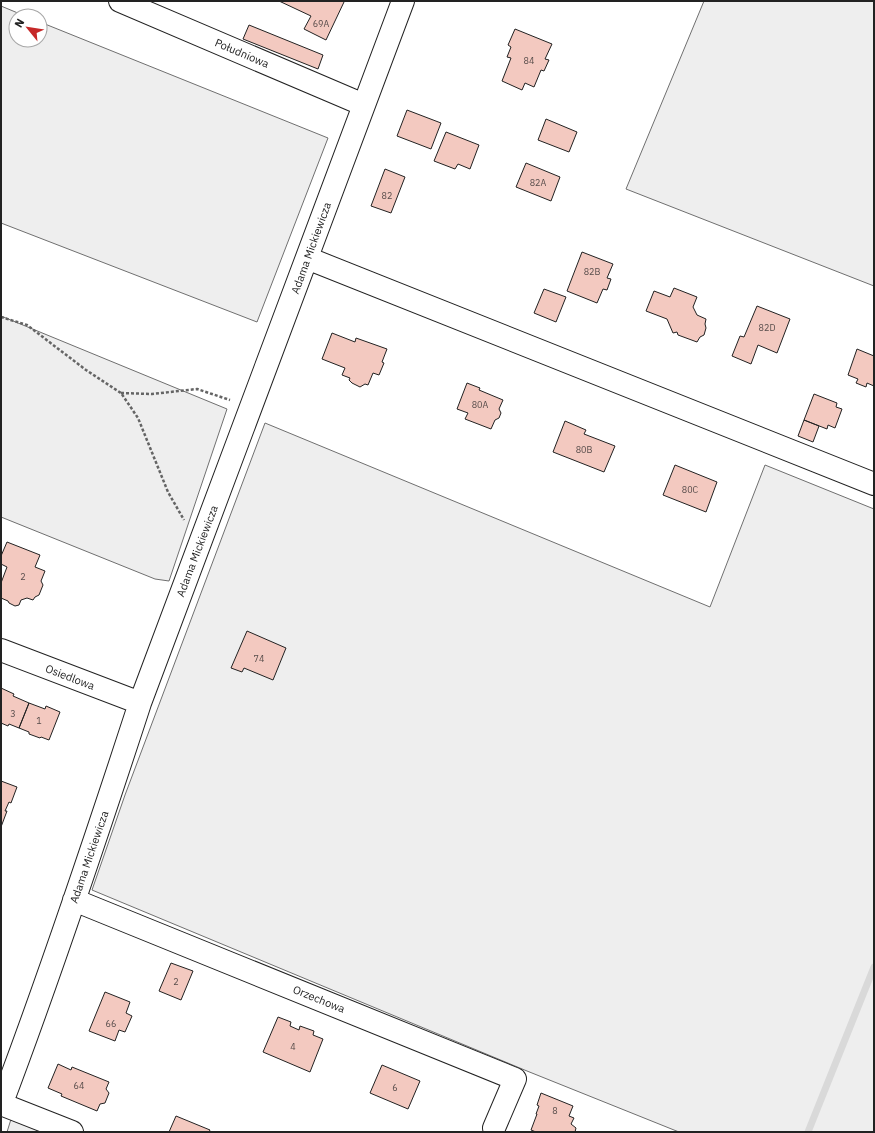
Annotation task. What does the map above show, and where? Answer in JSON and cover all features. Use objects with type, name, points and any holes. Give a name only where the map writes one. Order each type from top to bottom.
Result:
[{"type":"street","name":"Południowa","points":[[120,1],[364,104]]},
{"type":"street","name":"Adama Mickiewicza","points":[[2,1100],[103,818],[140,703],[403,1]]},
{"type":"street","points":[[307,258],[874,484]]},
{"type":"street","name":"Osiedlowa","points":[[1,650],[140,703]]},
{"type":"street","name":"Orzechowa","points":[[74,900],[515,1079],[494,1128]]},
{"type":"street","points":[[2,1100],[72,1132]]},
{"type":"path","points":[[1,318],[27,325],[86,370],[120,393],[138,418],[168,492],[199,545]]},
{"type":"path","points":[[120,393],[152,394],[197,389],[252,406]]},
{"type":"shaded area","points":[[704,1],[874,1],[874,286],[626,189]]},
{"type":"shaded area","points":[[1,6],[8,9],[8,48],[48,48],[48,25],[328,138],[257,322],[1,223]]},
{"type":"shaded area","points":[[1,316],[227,409],[169,581],[155,579],[1,517]]},
{"type":"shaded area","points":[[265,423],[710,607],[765,465],[874,509],[874,1132],[679,1132],[527,1071],[92,890],[125,795]]},
{"type":"shaded area","points":[[12,1116],[53,1132],[7,1132]]},
{"type":"building","points":[[279,1],[344,2],[326,40],[304,29],[311,16]]},
{"type":"building","points":[[249,25],[323,55],[318,69],[243,39]]},
{"type":"building","points":[[515,29],[552,44],[545,59],[549,60],[544,71],[541,70],[534,87],[525,83],[522,90],[502,81],[511,58],[507,57],[511,47],[508,45]]},
{"type":"building","points":[[407,110],[441,123],[431,149],[397,136]]},
{"type":"building","points":[[546,119],[577,132],[569,152],[538,140]]},
{"type":"building","points":[[446,132],[479,145],[470,169],[458,164],[455,169],[434,161]]},
{"type":"building","points":[[526,163],[560,177],[551,201],[516,187]]},
{"type":"building","points":[[385,169],[405,177],[391,213],[371,206]]},
{"type":"building","points":[[582,252],[613,264],[607,278],[611,279],[607,290],[603,289],[597,303],[567,291]]},
{"type":"building","points":[[674,288],[697,297],[693,307],[697,315],[706,319],[706,328],[704,335],[700,337],[697,342],[678,335],[677,332],[673,333],[667,319],[646,311],[654,291],[670,297]]},
{"type":"building","points":[[544,289],[566,297],[556,322],[534,313]]},
{"type":"building","points":[[757,306],[790,319],[777,353],[758,345],[751,364],[732,356],[740,336],[744,337]]},
{"type":"building","points":[[332,333],[355,342],[356,338],[387,349],[382,362],[384,363],[379,375],[373,373],[368,385],[365,384],[360,387],[352,383],[349,380],[350,378],[342,375],[345,368],[322,359]]},
{"type":"building","points":[[857,349],[874,356],[874,386],[867,383],[866,387],[856,383],[858,379],[848,375]]},
{"type":"building","points":[[467,383],[480,388],[479,390],[503,400],[499,409],[501,413],[499,418],[495,420],[491,429],[465,419],[468,413],[457,409]]},
{"type":"building","points":[[814,394],[837,403],[836,407],[842,409],[835,428],[828,425],[827,429],[804,420]]},
{"type":"building","points":[[804,420],[819,426],[813,442],[798,436]]},
{"type":"building","points":[[565,421],[586,430],[584,434],[615,446],[604,472],[553,452]]},
{"type":"building","points":[[675,465],[717,482],[706,512],[663,495]]},
{"type":"building","points":[[7,542],[40,555],[35,567],[45,571],[41,581],[43,585],[39,595],[33,600],[27,598],[21,600],[19,605],[15,606],[1,598],[1,583],[7,567],[1,564],[1,556]]},
{"type":"building","points":[[247,631],[286,648],[273,680],[244,668],[242,672],[231,668]]},
{"type":"building","points":[[1,688],[14,694],[13,696],[29,703],[19,728],[1,723]]},
{"type":"building","points":[[29,703],[45,709],[46,706],[60,712],[49,740],[29,734],[29,732],[19,728]]},
{"type":"building","points":[[1,781],[17,787],[11,803],[9,802],[5,811],[7,811],[1,827]]},
{"type":"building","points":[[171,963],[193,971],[181,1000],[159,991]]},
{"type":"building","points":[[105,992],[130,1002],[126,1013],[132,1016],[125,1032],[119,1030],[115,1041],[89,1031]]},
{"type":"building","points":[[278,1017],[291,1022],[290,1026],[299,1030],[300,1026],[314,1031],[313,1035],[323,1039],[310,1072],[263,1052]]},
{"type":"building","points":[[58,1064],[71,1070],[72,1067],[109,1082],[106,1089],[109,1093],[105,1103],[100,1104],[97,1111],[61,1096],[62,1094],[48,1088]]},
{"type":"building","points":[[382,1065],[420,1081],[408,1109],[370,1093]]},
{"type":"building","points":[[541,1093],[573,1106],[569,1116],[574,1118],[571,1124],[576,1128],[575,1132],[536,1132],[531,1130],[537,1114],[539,1106],[537,1105]]},
{"type":"building","points":[[176,1116],[210,1130],[209,1132],[169,1132]]},
{"type":"waterway","points":[[808,1132],[874,967]]}]
